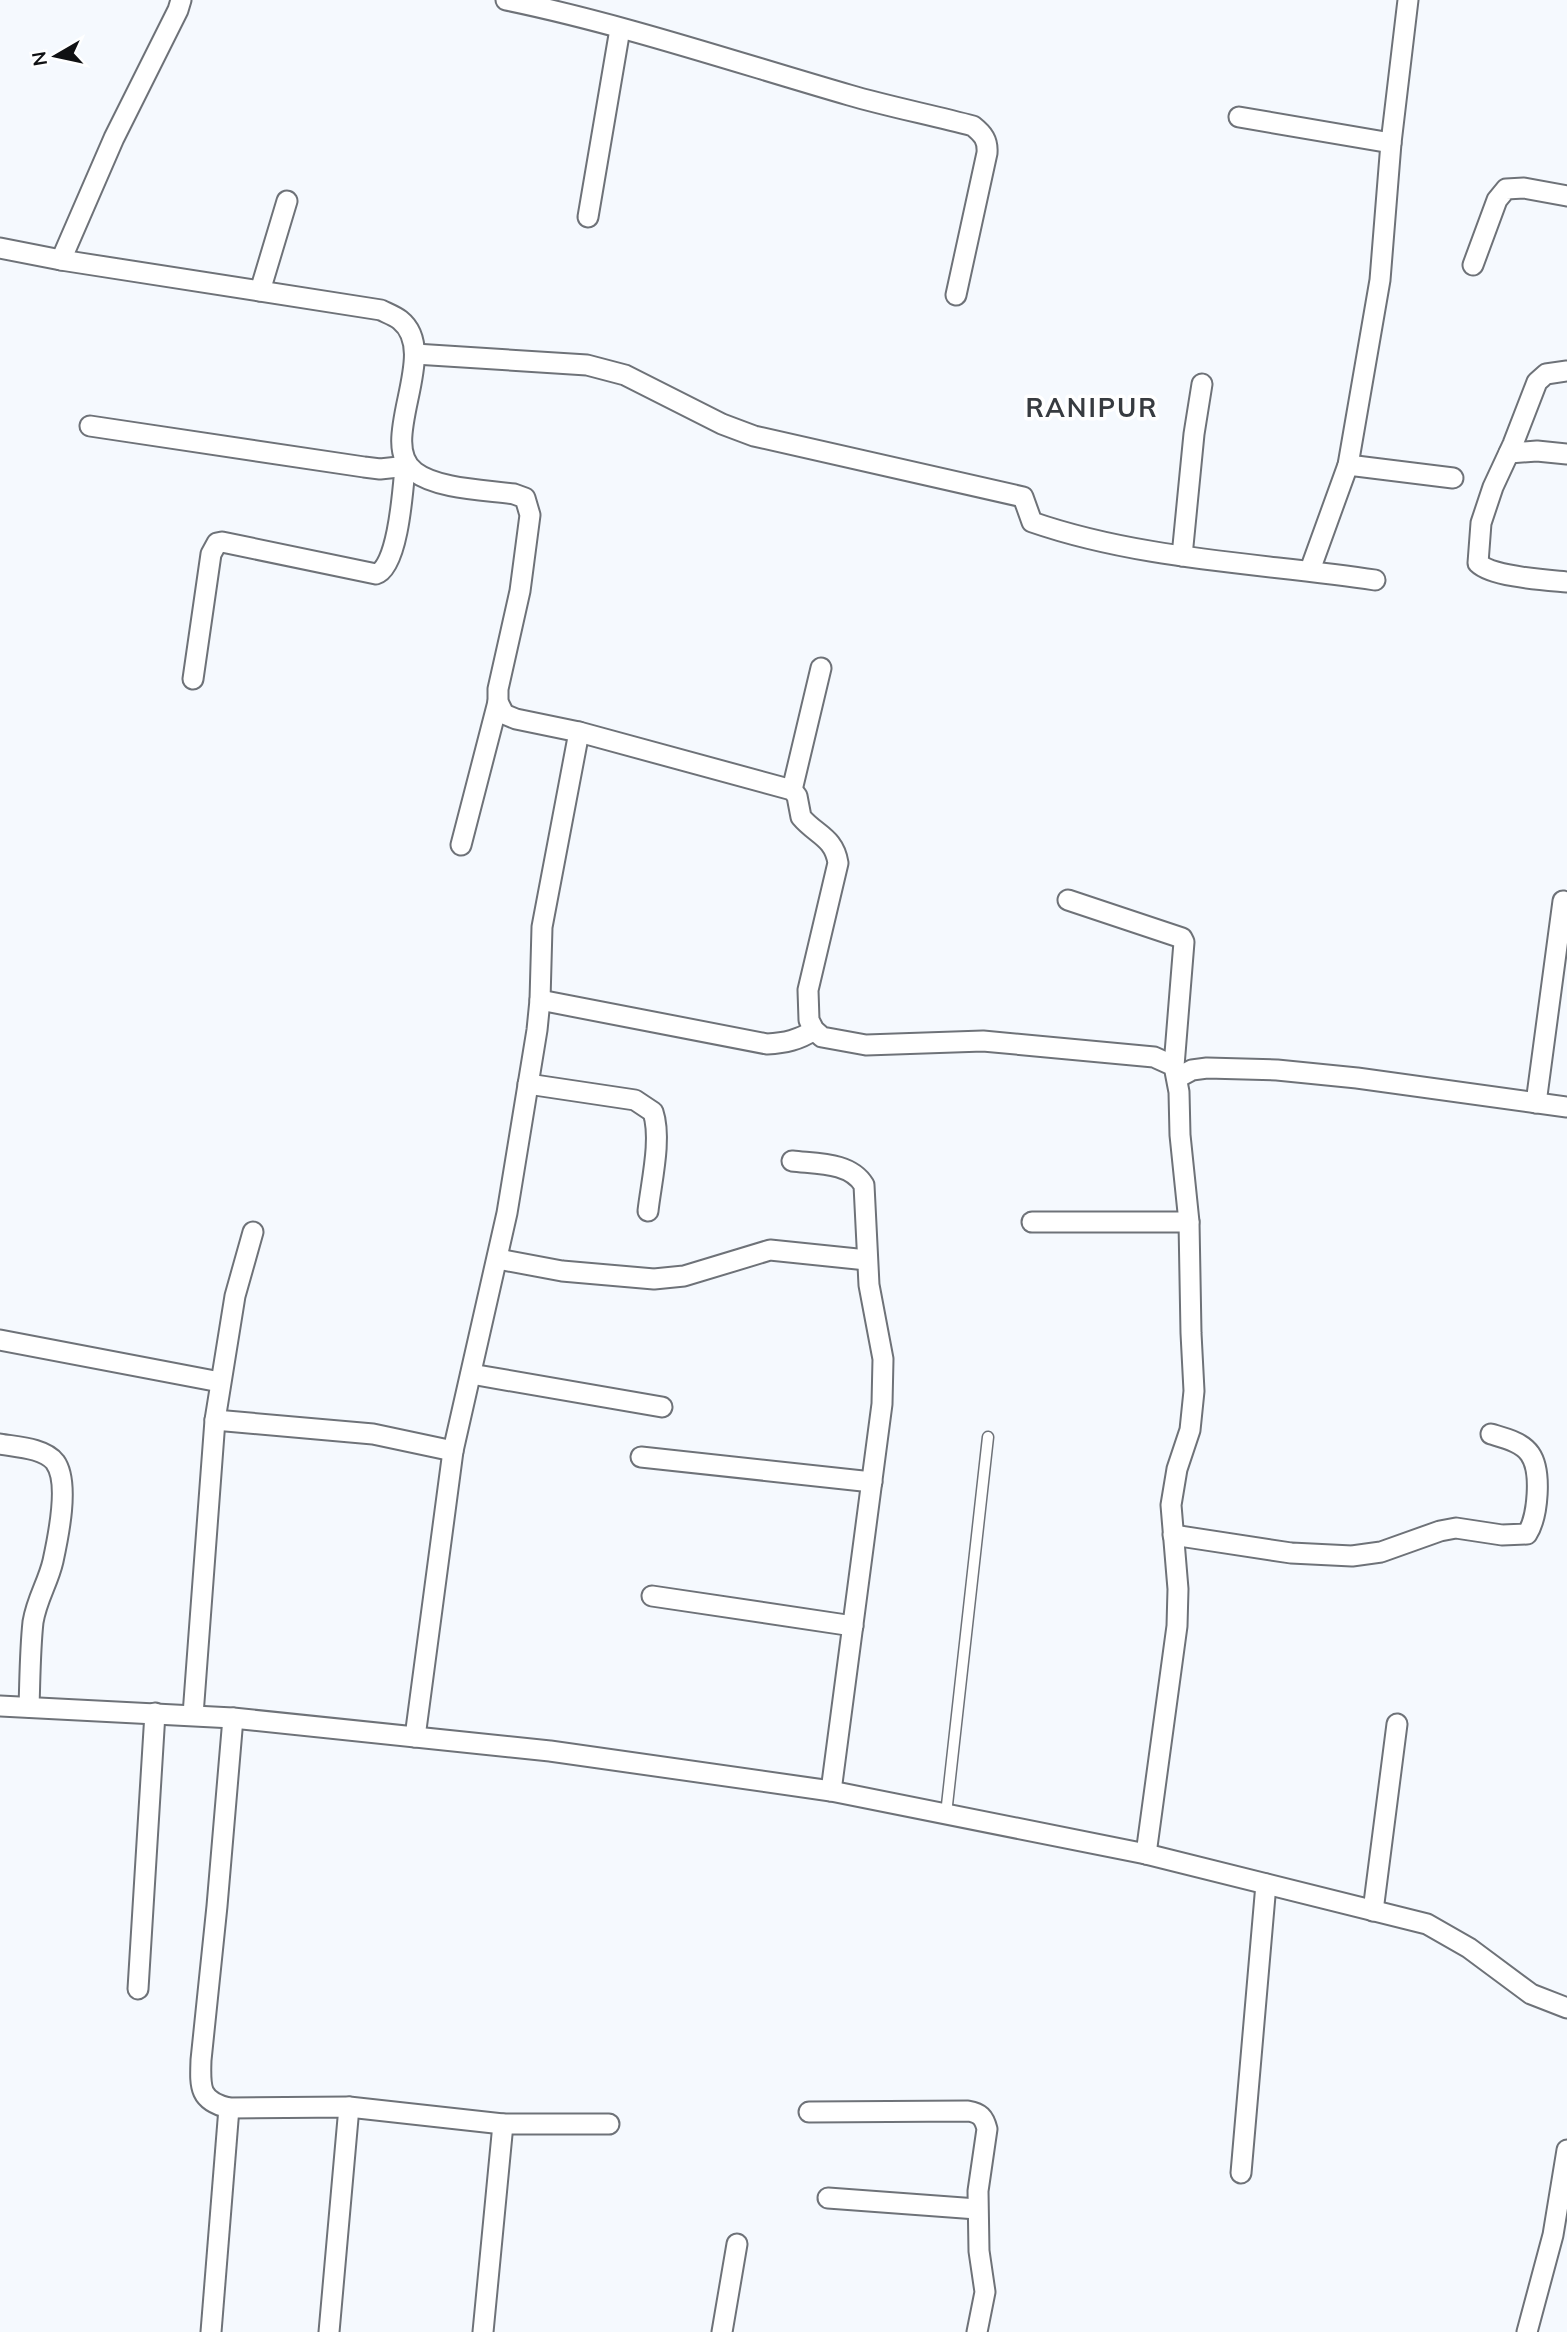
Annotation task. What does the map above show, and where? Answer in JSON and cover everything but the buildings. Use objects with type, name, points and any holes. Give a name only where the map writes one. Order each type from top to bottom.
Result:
[{"type":"street","points":[[61,260],[114,138],[181,0]]},
{"type":"street","points":[[506,0],[547,8],[851,96],[973,126],[988,143],[988,153],[956,295]]},
{"type":"street","points":[[1310,570],[1348,465],[1380,280],[1391,142],[1408,0]]},
{"type":"street","points":[[588,217],[620,29]]},
{"type":"street","points":[[1239,117],[1391,142]]},
{"type":"street","points":[[1473,265],[1497,200],[1506,189],[1524,188],[1567,196]]},
{"type":"street","points":[[260,291],[286,201]]},
{"type":"street","points":[[0,248],[381,310],[401,320],[411,334],[415,354],[401,447],[406,467],[402,507],[387,566],[376,575],[217,543],[211,554],[193,679]]},
{"type":"street","points":[[415,354],[587,365],[625,374],[722,424],[754,436],[1023,497],[1032,522],[1081,539],[1182,556],[1375,580]]},
{"type":"street","points":[[1567,371],[1546,374],[1536,382],[1481,523],[1478,563],[1486,569],[1522,578],[1567,582]]},
{"type":"street","points":[[1182,556],[1194,434],[1202,384]]},
{"type":"street","points":[[90,426],[364,467],[406,467],[435,482],[525,498],[530,515],[520,591],[498,689],[498,702],[461,845]]},
{"type":"street","points":[[1508,453],[1537,451],[1567,454]]},
{"type":"street","points":[[1348,465],[1453,478]]},
{"type":"street","points":[[792,790],[821,668]]},
{"type":"street","points":[[498,702],[504,714],[516,719],[579,732],[792,790],[797,796],[801,817],[830,842],[836,850],[838,863],[808,990],[809,1020],[814,1030],[822,1037],[866,1045],[983,1041],[1154,1057],[1175,1072],[1207,1068],[1277,1070],[1357,1078],[1567,1107]]},
{"type":"street","points":[[415,1737],[453,1451],[498,1259],[540,1000],[542,927],[579,732]]},
{"type":"street","points":[[1068,900],[1182,938],[1184,942],[1175,1072],[1189,1222],[1194,1415],[1177,1469],[1171,1505],[1178,1589],[1177,1626],[1146,1854]]},
{"type":"street","points":[[1536,1103],[1563,901]]},
{"type":"street","points":[[540,1000],[767,1044],[801,1038],[814,1030]]},
{"type":"street","points":[[528,1084],[635,1100],[653,1112],[656,1136],[648,1212]]},
{"type":"street","points":[[792,1161],[838,1167],[859,1176],[864,1185],[869,1285],[883,1359],[884,1381],[872,1482],[831,1791]]},
{"type":"street","points":[[1032,1222],[1189,1222]]},
{"type":"street","points":[[193,1715],[215,1420],[235,1296],[253,1232]]},
{"type":"street","points":[[498,1259],[562,1271],[654,1279],[684,1276],[771,1250],[867,1260]]},
{"type":"street","points":[[0,1340],[220,1382]]},
{"type":"street","points":[[471,1374],[662,1407]]},
{"type":"street","points":[[215,1420],[373,1434],[453,1451]]},
{"type":"street","points":[[1173,1535],[1292,1553],[1352,1556],[1381,1552],[1456,1528],[1502,1535],[1527,1534],[1534,1516],[1537,1493],[1534,1464],[1530,1453],[1522,1446],[1491,1434]]},
{"type":"street","points":[[0,1444],[38,1452],[52,1459],[59,1469],[62,1484],[53,1561],[41,1588],[33,1625],[29,1707]]},
{"type":"street","points":[[641,1457],[872,1482]]},
{"type":"street","points":[[652,1596],[853,1626]]},
{"type":"street","points":[[0,1706],[233,1717],[550,1751],[831,1791],[1146,1854],[1427,1924],[1469,1948],[1531,1994],[1567,2008]]},
{"type":"street","points":[[138,1989],[155,1713]]},
{"type":"street","points":[[233,1717],[201,2060],[200,2082],[207,2099],[216,2105],[229,2108],[349,2106],[503,2124],[608,2124]]},
{"type":"street","points":[[1373,1911],[1397,1724]]},
{"type":"street","points":[[1241,2173],[1266,1884]]},
{"type":"street","points":[[329,2332],[349,2106]]},
{"type":"street","points":[[211,2332],[229,2108]]},
{"type":"street","points":[[809,2112],[978,2113],[984,2119],[987,2129],[977,2209],[985,2292],[977,2332]]},
{"type":"street","points":[[483,2332],[503,2124]]},
{"type":"street","points":[[1527,2332],[1553,2235],[1567,2150]]},
{"type":"street","points":[[828,2198],[977,2209]]},
{"type":"street","points":[[722,2332],[737,2244]]},
{"type":"lane","points":[[946,1814],[988,1437]]},
{"type":"district","name":"RANIPUR","points":[[1092,407]]}]
